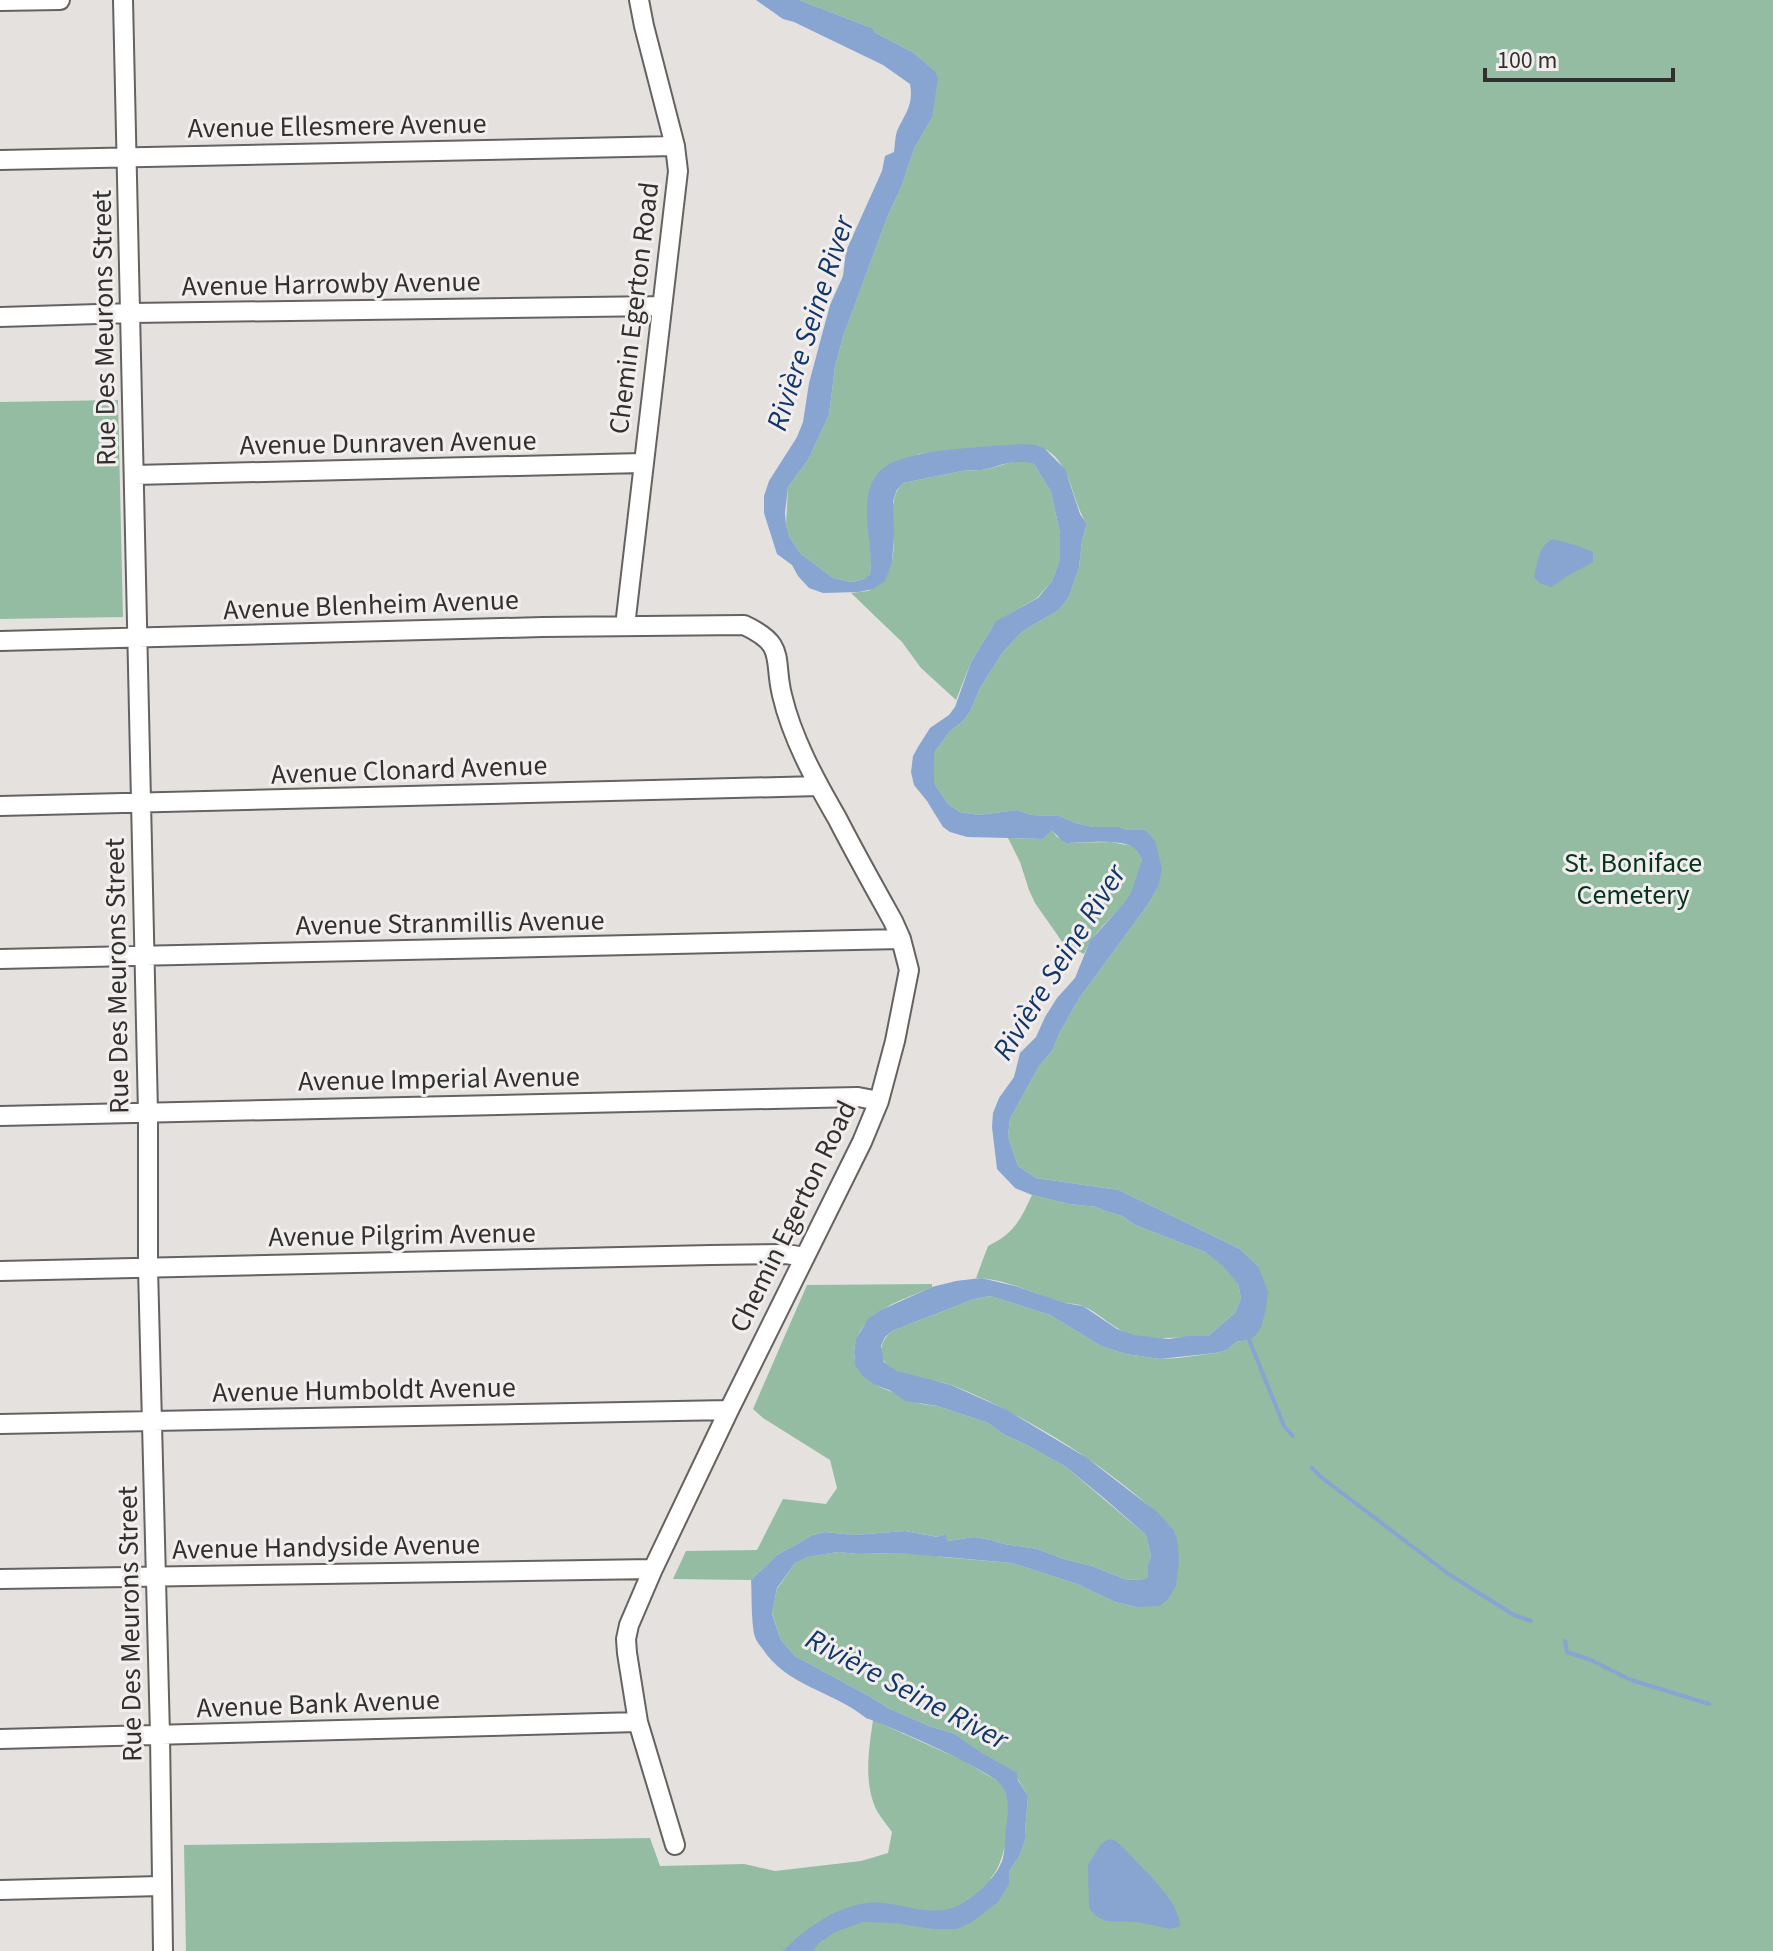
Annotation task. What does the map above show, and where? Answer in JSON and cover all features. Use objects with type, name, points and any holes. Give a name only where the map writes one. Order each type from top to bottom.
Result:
[{"type":"street","points":[[0,1],[60,0]]},
{"type":"street","name":"Rue Des Meurons Street","points":[[123,0],[163,1951]]},
{"type":"street","name":"Chemin Egerton Road","points":[[625,626],[678,171],[675,146],[639,0]]},
{"type":"street","name":"Avenue Ellesmere Avenue","points":[[0,160],[675,146]]},
{"type":"street","name":"Avenue Harrowby Avenue","points":[[0,317],[662,306]]},
{"type":"street","name":"Avenue Dunraven Avenue","points":[[134,475],[642,463]]},
{"type":"street","name":"Chemin Egerton Road","points":[[675,1845],[638,1722],[626,1639],[629,1625],[729,1410],[862,1142],[879,1101],[909,970],[893,921],[819,786],[794,732],[781,693],[778,659],[773,646],[762,633],[744,625]]},
{"type":"street","name":"Avenue Blenheim Avenue","points":[[0,641],[744,625]]},
{"type":"street","name":"Avenue Clonard Avenue","points":[[0,806],[819,786]]},
{"type":"street","name":"Avenue Stranmillis Avenue","points":[[0,959],[901,939]]},
{"type":"street","name":"Avenue Imperial Avenue","points":[[0,1116],[831,1097],[879,1101]]},
{"type":"street","name":"Avenue Pilgrim Avenue","points":[[0,1271],[722,1255],[786,1254],[805,1257]]},
{"type":"street","name":"Avenue Humboldt Avenue","points":[[0,1424],[729,1410]]},
{"type":"street","name":"Avenue Handyside Avenue","points":[[0,1579],[653,1569]]},
{"type":"street","name":"Avenue Bank Avenue","points":[[0,1739],[638,1722]]},
{"type":"street","points":[[0,1890],[161,1886]]},
{"type":"green space","name":"St. Boniface Cemetery","points":[[799,0],[1773,0],[1773,1951],[186,1951],[184,1845],[650,1838],[660,1866],[744,1864],[775,1871],[861,1861],[888,1853],[892,1832],[877,1811],[870,1789],[869,1754],[873,1720],[966,1762],[1002,1784],[1009,1807],[1008,1827],[999,1865],[990,1879],[1009,1872],[1020,1855],[1026,1837],[1028,1796],[1018,1779],[955,1734],[888,1708],[795,1656],[781,1640],[772,1613],[777,1589],[795,1563],[806,1557],[838,1552],[928,1554],[1012,1563],[1077,1584],[1115,1602],[1137,1607],[1173,1529],[1126,1486],[1041,1429],[954,1386],[907,1375],[890,1367],[881,1354],[884,1341],[892,1331],[974,1299],[990,1296],[1050,1315],[1101,1346],[1125,1354],[1178,1358],[1227,1350],[1236,1342],[1249,1340],[1258,1266],[1240,1249],[1119,1190],[1036,1178],[1018,1166],[1008,1136],[1010,1119],[1039,1066],[1052,1051],[1080,997],[1158,887],[1145,830],[1093,827],[1059,816],[1031,815],[1017,810],[979,815],[960,812],[948,804],[934,783],[934,753],[950,731],[970,712],[980,688],[1003,652],[1023,631],[1059,610],[1069,597],[1079,568],[1087,524],[1064,469],[1049,451],[1037,445],[918,454],[867,506],[871,560],[870,576],[864,579],[852,582],[833,578],[801,554],[790,538],[786,525],[788,487],[808,460],[829,415],[835,367],[843,337],[914,149],[932,118],[934,70],[914,53],[872,28]]},
{"type":"green space","points":[[118,400],[123,617],[0,619],[0,402]]},
{"type":"green space","points":[[1020,461],[1034,464],[1051,492],[1060,533],[1060,559],[1052,581],[1037,598],[993,626],[971,662],[956,700],[921,668],[902,642],[851,593],[868,591],[885,580],[894,546],[894,499],[903,483]]},
{"type":"green space","points":[[1052,829],[1066,843],[1111,842],[1132,846],[1142,860],[1128,899],[1097,933],[1084,954],[1063,943],[1035,903],[1008,838],[1043,839]]},
{"type":"green space","points":[[1032,1195],[1097,1207],[1205,1252],[1224,1266],[1238,1284],[1241,1298],[1235,1313],[1208,1336],[1142,1337],[1120,1330],[1082,1306],[1009,1284],[976,1278],[988,1246],[1015,1225]]},
{"type":"green space","points":[[932,1284],[932,1287],[892,1304],[869,1320],[856,1342],[854,1358],[875,1385],[921,1404],[937,1406],[988,1423],[1066,1467],[1146,1535],[1151,1556],[1148,1576],[1127,1580],[1038,1549],[974,1537],[948,1541],[944,1534],[939,1537],[905,1531],[854,1535],[825,1532],[813,1535],[777,1555],[751,1580],[673,1579],[686,1551],[757,1550],[783,1499],[826,1504],[837,1488],[830,1460],[753,1409],[807,1285]]},
{"type":"water","points":[[756,0],[799,0],[872,28],[914,53],[934,70],[938,78],[932,118],[914,149],[843,337],[835,367],[829,415],[808,460],[788,487],[785,513],[790,538],[801,554],[833,578],[852,582],[864,579],[870,575],[871,565],[868,496],[873,481],[882,469],[894,462],[928,453],[1020,444],[1044,448],[1065,469],[1080,514],[1087,524],[1079,568],[1069,597],[1059,610],[1023,631],[1003,652],[980,688],[970,712],[950,731],[934,753],[934,783],[948,804],[960,812],[979,815],[1017,810],[1031,815],[1059,816],[1093,827],[1145,830],[1155,841],[1162,869],[1158,887],[1147,906],[1080,997],[1052,1051],[1039,1066],[1010,1119],[1008,1136],[1018,1166],[1036,1178],[1119,1190],[1240,1249],[1258,1266],[1268,1292],[1261,1328],[1256,1335],[1215,1353],[1160,1359],[1125,1354],[1101,1346],[1050,1315],[990,1296],[974,1299],[892,1331],[885,1337],[881,1346],[884,1362],[897,1371],[951,1385],[1007,1410],[1087,1458],[1157,1512],[1173,1529],[1177,1539],[1179,1559],[1176,1586],[1160,1606],[1137,1607],[1115,1602],[1077,1584],[1012,1563],[899,1553],[838,1552],[807,1557],[795,1563],[777,1588],[772,1614],[781,1640],[795,1656],[888,1708],[955,1734],[1017,1773],[1028,1796],[1026,1837],[1020,1855],[1009,1872],[1009,1884],[998,1902],[972,1922],[957,1929],[933,1929],[863,1922],[835,1932],[813,1951],[783,1951],[804,1932],[843,1909],[885,1903],[944,1910],[975,1895],[990,1881],[1003,1858],[1007,1801],[1002,1786],[980,1770],[866,1718],[797,1680],[772,1661],[755,1637],[751,1580],[777,1555],[813,1535],[825,1532],[854,1535],[905,1531],[938,1537],[945,1534],[948,1541],[974,1537],[1038,1549],[1127,1580],[1148,1576],[1151,1556],[1146,1535],[1066,1467],[988,1423],[937,1406],[906,1401],[862,1375],[855,1365],[854,1352],[856,1339],[868,1319],[932,1287],[981,1278],[1083,1306],[1117,1329],[1134,1335],[1169,1339],[1208,1336],[1235,1313],[1241,1298],[1238,1284],[1223,1266],[1205,1252],[1097,1207],[1032,1195],[1015,1188],[997,1169],[993,1113],[1014,1077],[1020,1053],[1036,1037],[1057,998],[1075,978],[1090,941],[1131,893],[1142,860],[1128,845],[1111,842],[1066,843],[1052,830],[1043,839],[967,837],[950,832],[943,827],[914,785],[911,772],[913,756],[930,728],[955,707],[971,662],[996,621],[1038,598],[1052,581],[1060,559],[1060,533],[1051,492],[1034,464],[1006,463],[984,470],[967,470],[903,483],[893,501],[892,563],[885,581],[873,589],[823,593],[809,588],[792,565],[777,554],[764,513],[764,496],[769,481],[803,422],[809,383],[830,305],[843,276],[846,251],[882,171],[885,156],[894,152],[896,133],[908,109],[911,91],[910,84],[883,65],[783,19]]},
{"type":"water","points":[[1553,539],[1593,552],[1593,562],[1552,587],[1539,583],[1534,577],[1541,550]]},
{"type":"water","points":[[1109,1839],[1123,1847],[1158,1884],[1173,1905],[1180,1926],[1170,1929],[1137,1922],[1106,1921],[1089,1908],[1088,1865],[1101,1844]]},
{"type":"waterway","points":[[1248,1337],[1284,1426],[1293,1436]]},
{"type":"waterway","points":[[1312,1468],[1450,1575],[1514,1615],[1531,1621]]},
{"type":"waterway","points":[[1565,1641],[1567,1652],[1631,1680],[1709,1704]]},
{"type":"water label","name":"Rivière Seine River","points":[[810,323]]},
{"type":"water label","name":"Rivière Seine River","points":[[1059,962]]},
{"type":"water label","name":"Rivière Seine River","points":[[907,1689]]}]
